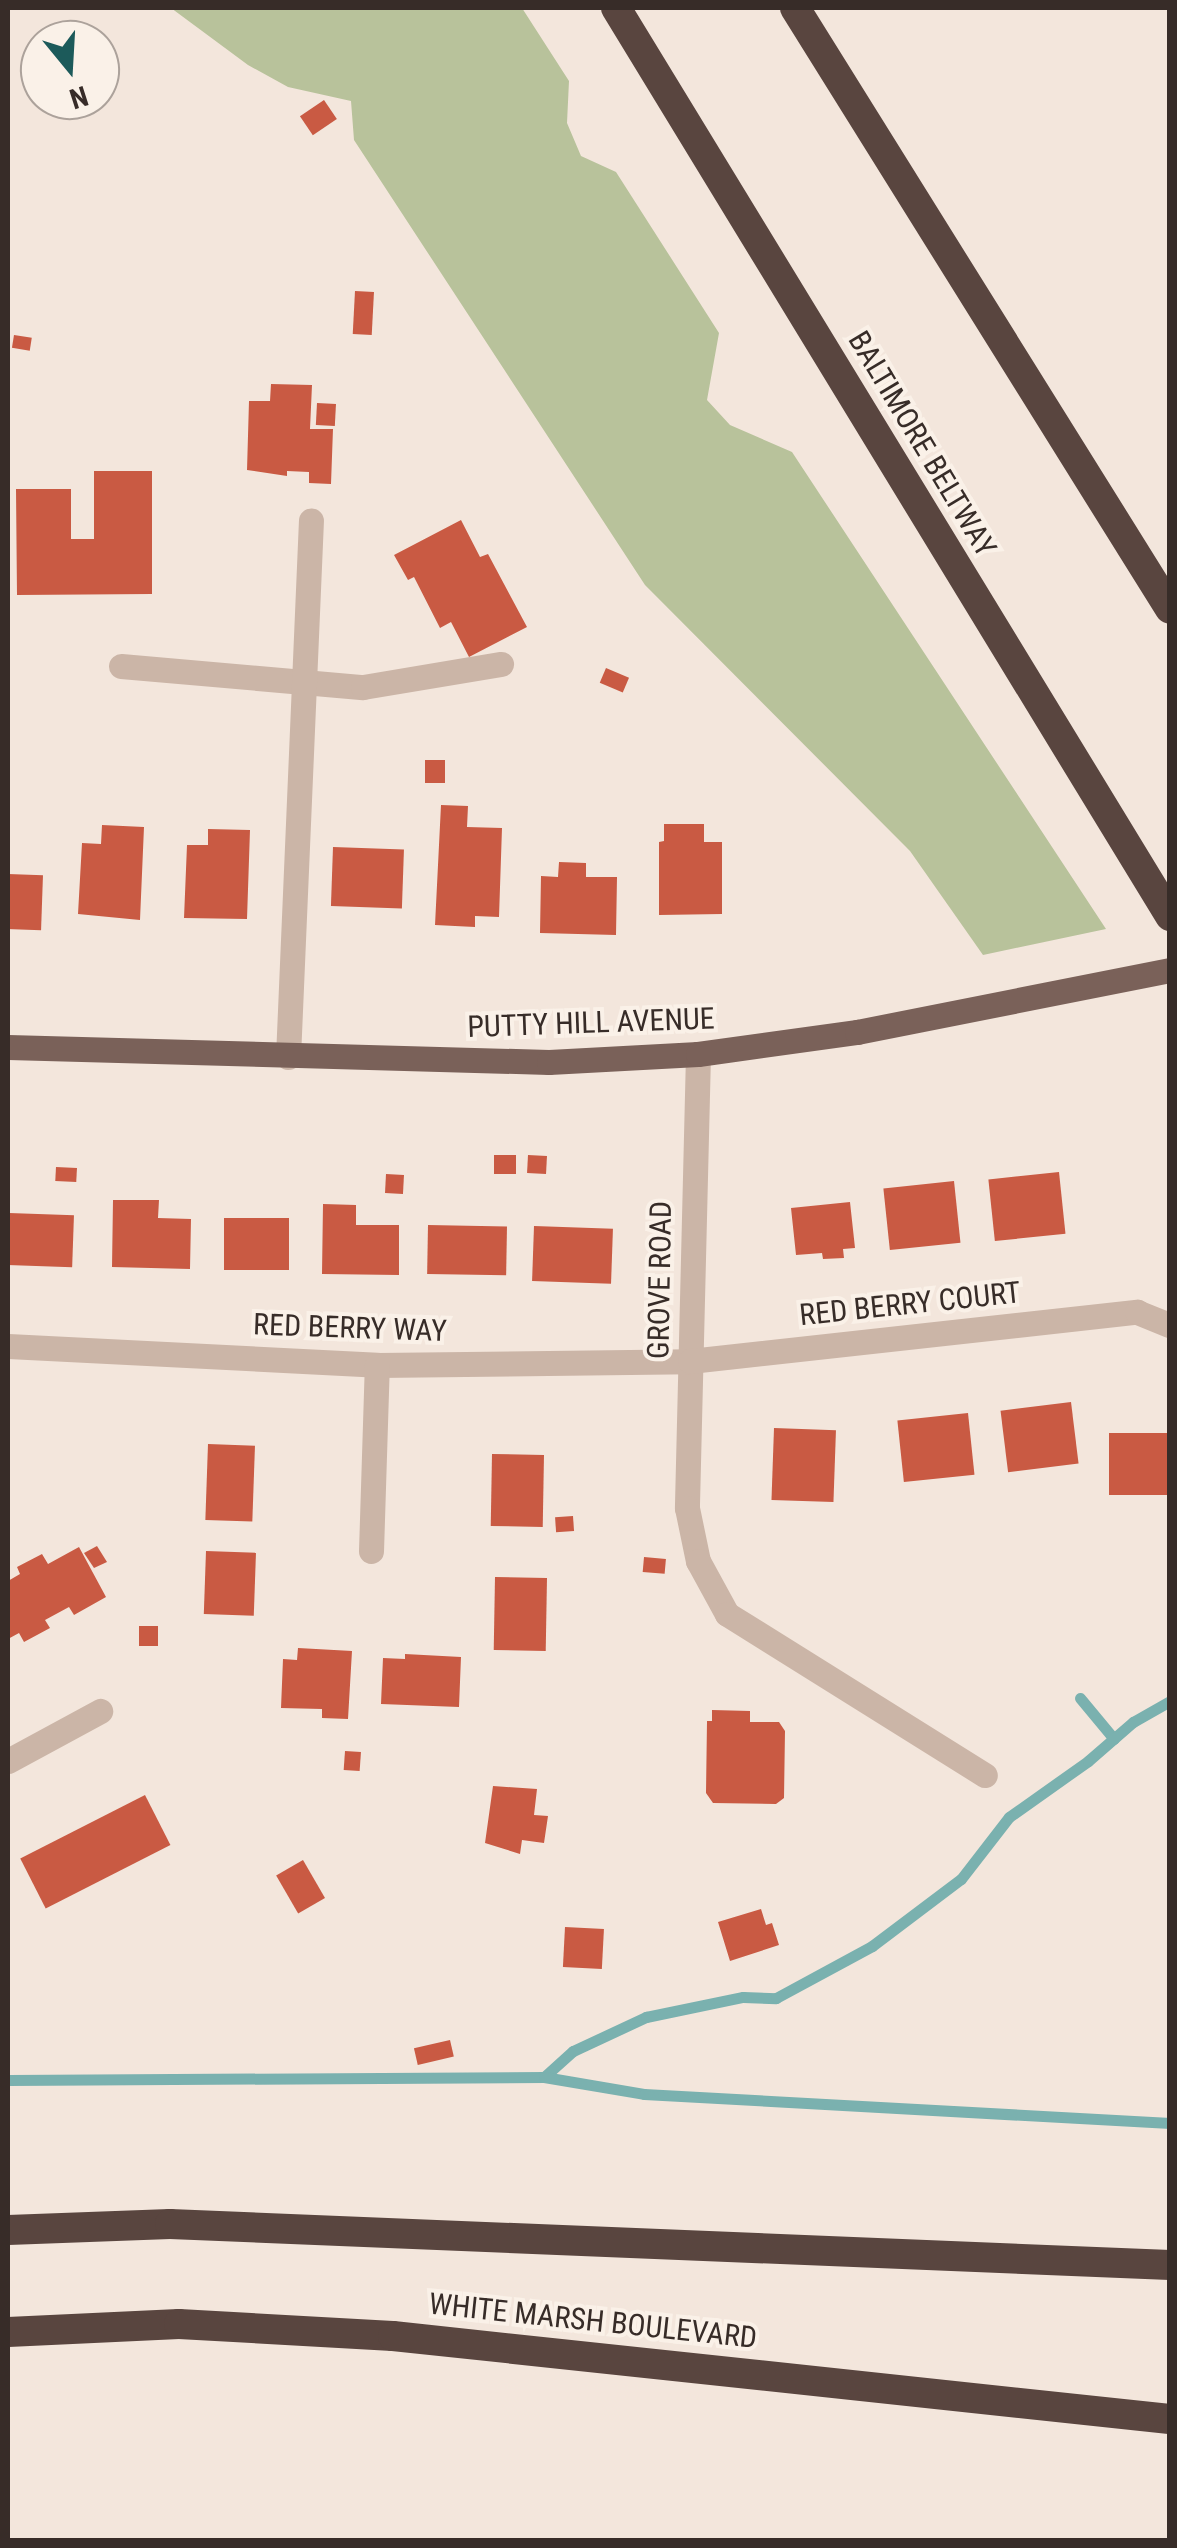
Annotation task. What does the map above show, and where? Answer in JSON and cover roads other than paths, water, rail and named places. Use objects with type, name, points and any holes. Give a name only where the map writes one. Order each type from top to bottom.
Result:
[{"type":"highway","name":"BALTIMORE BELTWAY","points":[[616,8],[1170,916]]},
{"type":"highway","points":[[795,8],[1170,609]]},
{"type":"highway","points":[[8,2230],[170,2224],[1170,2265]]},
{"type":"highway","name":"WHITE MARSH BOULEVARD","points":[[8,2332],[180,2324],[354,2334],[1170,2419]]},
{"type":"main road","name":"PUTTY HILL AVENUE","points":[[8,1047],[548,1062],[698,1054],[857,1032],[1170,970]]},
{"type":"street","points":[[288,1057],[312,520]]},
{"type":"street","points":[[121,666],[363,686],[501,664]]},
{"type":"street","name":"GROVE ROAD","points":[[698,1054],[687,1508],[698,1561],[727,1614],[985,1775]]},
{"type":"street","name":"RED BERRY COURT","points":[[690,1361],[1137,1312],[1170,1325]]},
{"type":"street","name":"RED BERRY WAY","points":[[8,1346],[377,1365],[690,1361]]},
{"type":"street","points":[[372,1551],[377,1365]]},
{"type":"street","points":[[8,1761],[100,1711]]},
{"type":"waterway","points":[[1080,1698],[1114,1739]]},
{"type":"waterway","points":[[544,2077],[573,2051],[646,2017],[743,1997],[776,1998],[872,1946],[961,1879],[1009,1817],[1088,1761],[1133,1722],[1170,1701]]},
{"type":"waterway","points":[[8,2080],[544,2077],[644,2094],[1170,2123]]}]
